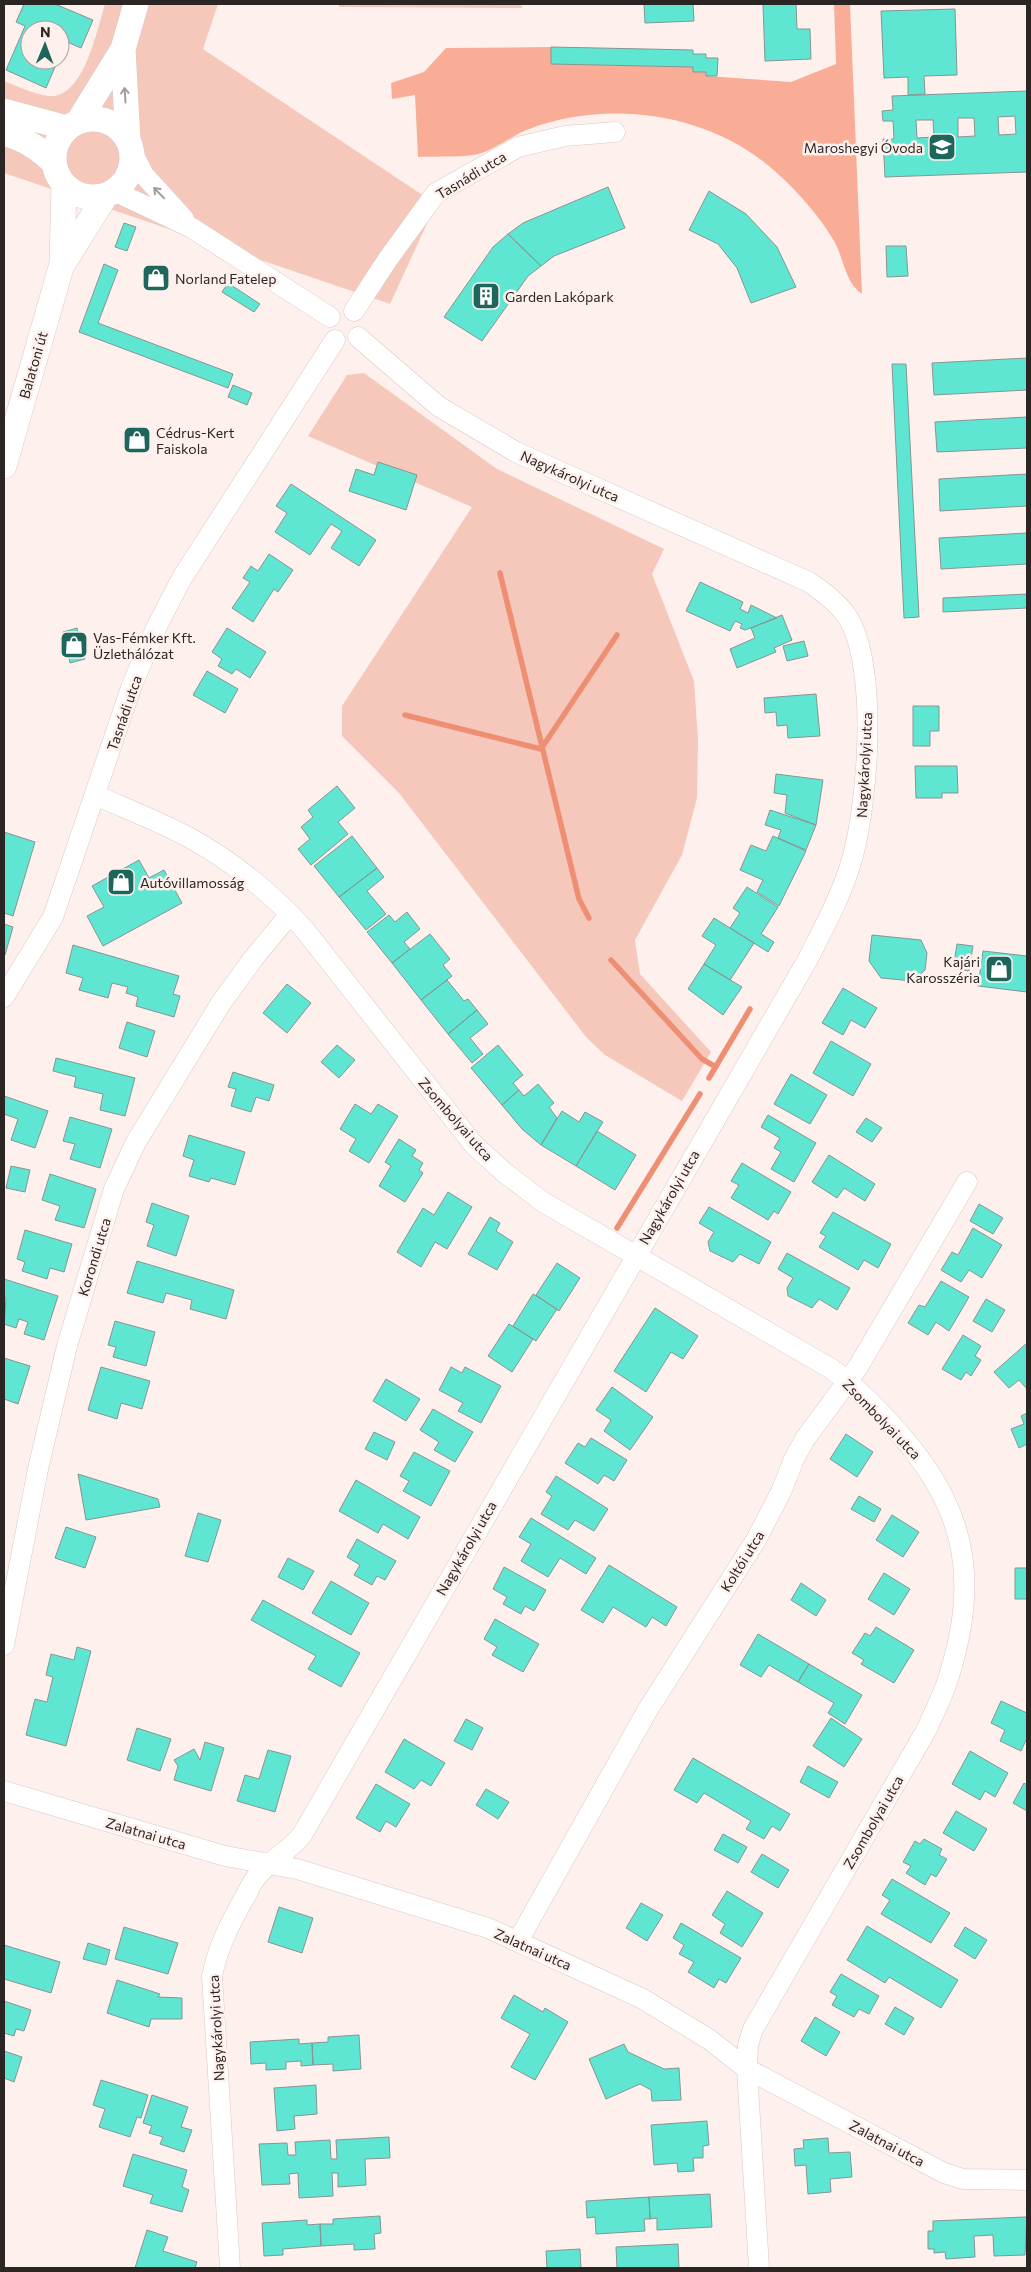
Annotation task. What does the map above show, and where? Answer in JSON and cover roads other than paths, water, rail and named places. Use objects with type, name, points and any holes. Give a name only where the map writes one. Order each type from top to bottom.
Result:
[{"type":"main road","points":[[59,174],[54,151],[58,140],[73,125],[123,50],[136,4]]},
{"type":"main road","points":[[4,134],[26,140],[39,148],[59,174],[83,196],[95,197],[110,193],[128,174],[130,147],[123,50]]},
{"type":"main road","points":[[4,111],[73,125],[101,120],[122,131],[130,147]]},
{"type":"main road","name":"Balatoni út","points":[[4,466],[62,264],[59,174]]},
{"type":"main road","name":"Balatoni út","points":[[62,264],[110,193]]},
{"type":"street","name":"Tasnádi utca","points":[[354,311],[388,259],[436,193],[518,147],[565,136],[615,132]]},
{"type":"street","points":[[130,147],[153,188],[192,228]]},
{"type":"street","points":[[110,193],[192,228],[330,317]]},
{"type":"street","points":[[341,309],[354,311],[362,323],[358,337],[347,343],[335,340],[328,329],[330,317],[341,309]]},
{"type":"street","name":"Nagykárolyi utca","points":[[230,2268],[212,1976],[216,1953],[257,1876],[268,1864],[292,1847],[302,1835],[634,1256],[808,959],[838,899],[850,868],[860,828],[865,797],[866,696],[857,638],[846,615],[830,597],[809,582],[516,452],[438,406],[358,337]]},
{"type":"street","name":"Tasnádi utca","points":[[4,998],[53,917],[132,685],[157,626],[178,586],[335,340]]},
{"type":"street","name":"Zsombolyai utca","points":[[95,796],[190,839],[228,863],[290,914],[474,1145],[504,1173],[544,1202],[634,1256],[830,1368],[847,1381],[904,1439],[922,1460],[942,1491],[955,1523],[963,1556],[964,1591],[960,1634],[949,1678],[927,1729],[754,2029],[748,2046],[747,2069],[759,2268]]},
{"type":"street","name":"Korondi utca","points":[[4,1644],[38,1469],[65,1355],[114,1189],[136,1142],[221,1004],[253,959],[290,914]]},
{"type":"street","name":"Koltói utca","points":[[518,1941],[647,1711],[756,1540],[781,1492],[805,1439],[858,1367],[966,1182]]},
{"type":"street","name":"Zalatnai utca","points":[[4,1792],[226,1856],[297,1868],[488,1928],[643,1999],[676,2017],[710,2040],[747,2069],[944,2173],[963,2179],[1027,2180]]},
{"type":"waterway","points":[[500,573],[579,899],[589,918]]},
{"type":"waterway","points":[[541,749],[617,635]]},
{"type":"waterway","points":[[405,715],[541,749]]},
{"type":"waterway","points":[[611,960],[702,1059],[716,1067]]},
{"type":"waterway","points":[[709,1078],[750,1009]]},
{"type":"waterway","points":[[617,1228],[700,1094]]},
{"type":"place","name":"Maroshegyi Óvoda","points":[[942,147]]},
{"type":"place","name":"Norland Fatelep","points":[[156,278]]},
{"type":"place","name":"Garden Lakópark","points":[[486,296]]},
{"type":"place","name":"Cédrus-Kert Faiskola","points":[[137,440]]},
{"type":"place","name":"Vas-Fémker Kft. Üzlethálózat","points":[[74,645]]},
{"type":"place","name":"Autóvillamosság","points":[[121,882]]},
{"type":"place","name":"Kajári Karosszéria","points":[[999,969]]}]
